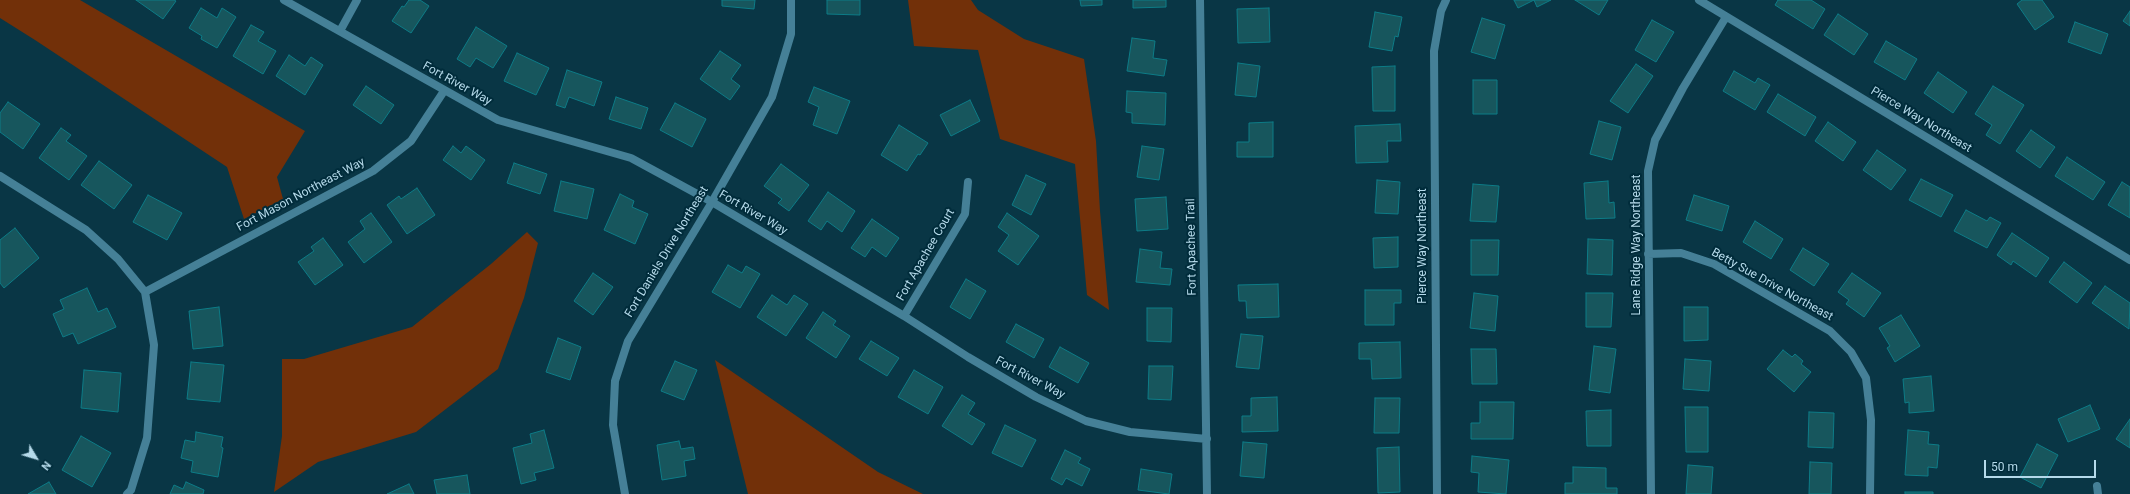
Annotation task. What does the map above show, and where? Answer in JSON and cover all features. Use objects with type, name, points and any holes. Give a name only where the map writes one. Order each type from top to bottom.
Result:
[{"type":"street","name":"Fort River Way","points":[[284,0],[498,120],[631,158],[712,202],[904,316],[968,358],[1036,397],[1086,421],[1130,432],[1207,439]]},
{"type":"street","points":[[340,31],[357,0]]},
{"type":"street","name":"Fort Daniels Drive Northeast","points":[[626,494],[613,425],[615,381],[628,341],[712,202],[772,97],[791,34],[792,0]]},
{"type":"street","name":"Fort Apachee Trail","points":[[1200,0],[1207,494]]},
{"type":"street","name":"Pierce Way Northeast","points":[[1437,494],[1434,50],[1441,11],[1446,0]]},
{"type":"street","name":"Pierce Way Northeast","points":[[1699,0],[2130,260]]},
{"type":"street","name":"Lane Ridge Way Northeast","points":[[1651,494],[1648,171],[1655,140],[1683,88],[1726,17]]},
{"type":"street","name":"Fort Mason Northeast Way","points":[[145,292],[373,171],[411,141],[444,91]]},
{"type":"street","points":[[0,176],[86,230],[118,259],[145,292],[154,345],[147,438],[131,490],[127,494]]},
{"type":"street","name":"Fort Apachee Court","points":[[904,316],[965,214],[968,182]]},
{"type":"street","name":"Betty Sue Drive Northeast","points":[[1648,254],[1681,253],[1714,264],[1830,331],[1852,352],[1866,378],[1871,420],[1870,494]]},
{"type":"shaded area","points":[[0,0],[80,0],[305,131],[277,177],[283,199],[244,219],[227,167],[0,18]]},
{"type":"shaded area","points":[[908,0],[971,0],[978,10],[1024,39],[1084,59],[1096,141],[1100,211],[1109,310],[1087,295],[1075,164],[1000,139],[978,50],[914,46]]},
{"type":"shaded area","points":[[527,232],[538,243],[524,298],[498,369],[416,432],[318,462],[274,492],[282,436],[282,359],[304,359],[412,327],[491,264]]},
{"type":"shaded area","points":[[715,360],[878,472],[923,494],[748,494]]},
{"type":"building","points":[[136,0],[174,0],[176,1],[163,19]]},
{"type":"building","points":[[409,0],[420,0],[429,6],[411,33],[392,21],[402,6],[404,7]]},
{"type":"building","points":[[722,0],[755,0],[754,9],[722,6]]},
{"type":"building","points":[[827,0],[860,0],[860,15],[827,14]]},
{"type":"building","points":[[1080,0],[1102,0],[1102,5],[1081,6]]},
{"type":"building","points":[[1133,0],[1166,0],[1166,7],[1133,8]]},
{"type":"building","points":[[1514,0],[1534,0],[1518,8]]},
{"type":"building","points":[[1534,0],[1551,0],[1537,7]]},
{"type":"building","points":[[1575,0],[1608,0],[1599,15]]},
{"type":"building","points":[[1778,0],[1811,0],[1825,9],[1813,29],[1775,5]]},
{"type":"building","points":[[2022,0],[2042,0],[2054,17],[2035,30],[2017,4]]},
{"type":"building","points":[[201,8],[217,18],[222,8],[236,17],[217,48],[201,39],[202,36],[189,28]]},
{"type":"building","points":[[1269,8],[1270,42],[1238,43],[1237,9]]},
{"type":"building","points":[[2130,11],[2130,26],[2123,21]]},
{"type":"building","points":[[1375,12],[1402,17],[1398,37],[1395,36],[1392,51],[1369,47]]},
{"type":"building","points":[[1838,14],[1868,34],[1854,55],[1824,35]]},
{"type":"building","points":[[1482,18],[1505,25],[1495,59],[1471,52]]},
{"type":"building","points":[[1652,20],[1674,32],[1656,62],[1635,50]]},
{"type":"building","points":[[2075,22],[2108,34],[2101,54],[2068,42]]},
{"type":"building","points":[[251,25],[264,32],[258,41],[276,51],[263,74],[233,56]]},
{"type":"building","points":[[476,27],[507,46],[493,68],[476,58],[470,67],[457,59]]},
{"type":"building","points":[[1132,38],[1155,41],[1153,58],[1167,60],[1164,76],[1127,71]]},
{"type":"building","points":[[1886,41],[1917,59],[1905,80],[1874,62]]},
{"type":"building","points":[[720,51],[741,65],[731,79],[740,86],[730,100],[700,79]]},
{"type":"building","points":[[517,53],[549,68],[536,95],[504,81]]},
{"type":"building","points":[[289,55],[305,66],[311,57],[323,65],[305,95],[276,76]]},
{"type":"building","points":[[1238,63],[1260,66],[1256,97],[1235,95]]},
{"type":"building","points":[[1636,64],[1653,76],[1628,113],[1610,101]]},
{"type":"building","points":[[1395,66],[1395,111],[1373,111],[1372,67]]},
{"type":"building","points":[[567,70],[602,82],[594,106],[569,97],[565,108],[556,105]]},
{"type":"building","points":[[1734,71],[1755,83],[1758,78],[1770,85],[1755,110],[1723,91]]},
{"type":"building","points":[[1938,72],[1967,92],[1953,113],[1924,93]]},
{"type":"building","points":[[1473,80],[1497,80],[1497,114],[1473,114]]},
{"type":"building","points":[[366,86],[394,105],[381,124],[353,105]]},
{"type":"building","points":[[1993,86],[2024,105],[2000,144],[1986,135],[1992,125],[1975,114]]},
{"type":"building","points":[[814,87],[850,101],[837,134],[813,125],[819,107],[808,102]]},
{"type":"building","points":[[1127,91],[1166,93],[1165,125],[1132,123],[1132,113],[1126,112]]},
{"type":"building","points":[[1778,94],[1816,117],[1805,136],[1767,112]]},
{"type":"building","points":[[616,97],[648,108],[641,129],[609,119]]},
{"type":"building","points":[[970,100],[980,121],[951,136],[940,115]]},
{"type":"building","points":[[8,102],[40,124],[23,149],[0,132],[0,113]]},
{"type":"building","points":[[675,103],[706,119],[692,147],[660,130]]},
{"type":"building","points":[[1599,121],[1621,127],[1612,160],[1590,154]]},
{"type":"building","points":[[1273,122],[1273,157],[1237,157],[1237,142],[1249,142],[1249,123]]},
{"type":"building","points":[[1828,122],[1856,142],[1843,161],[1815,141]]},
{"type":"building","points":[[1400,124],[1401,141],[1387,141],[1388,162],[1356,163],[1355,126]]},
{"type":"building","points":[[899,125],[928,143],[920,155],[918,154],[907,171],[881,155]]},
{"type":"building","points":[[61,128],[71,135],[66,141],[87,156],[69,180],[39,158]]},
{"type":"building","points":[[2031,130],[2055,147],[2040,168],[2016,151]]},
{"type":"building","points":[[453,146],[461,153],[466,146],[485,160],[471,180],[443,160]]},
{"type":"building","points":[[1142,146],[1164,149],[1159,180],[1137,177]]},
{"type":"building","points":[[1877,150],[1906,170],[1891,190],[1863,170]]},
{"type":"building","points":[[2067,157],[2105,182],[2093,200],[2055,176]]},
{"type":"building","points":[[99,161],[132,185],[114,209],[81,185]]},
{"type":"building","points":[[514,163],[547,174],[540,194],[507,183]]},
{"type":"building","points":[[781,164],[809,185],[789,211],[778,203],[782,199],[764,186]]},
{"type":"building","points":[[1026,175],[1046,184],[1031,215],[1012,205]]},
{"type":"building","points":[[1921,179],[1953,195],[1941,217],[1909,200]]},
{"type":"building","points":[[1377,180],[1400,182],[1398,214],[1375,213]]},
{"type":"building","points":[[561,181],[594,189],[587,219],[554,211]]},
{"type":"building","points":[[1608,181],[1609,203],[1614,202],[1615,218],[1586,219],[1584,183]]},
{"type":"building","points":[[2122,182],[2130,187],[2130,218],[2108,205]]},
{"type":"building","points":[[1473,184],[1499,186],[1496,222],[1470,221]]},
{"type":"building","points":[[417,188],[435,215],[407,234],[387,205],[399,196],[401,199]]},
{"type":"building","points":[[828,192],[855,211],[842,232],[827,221],[821,230],[808,221]]},
{"type":"building","points":[[620,194],[634,201],[632,207],[648,214],[635,244],[604,230]]},
{"type":"building","points":[[148,195],[182,213],[167,240],[133,222]]},
{"type":"building","points":[[1694,195],[1729,206],[1722,231],[1686,220]]},
{"type":"building","points":[[1166,197],[1168,229],[1137,231],[1135,199]]},
{"type":"building","points":[[1966,210],[1987,221],[1990,217],[2001,223],[1987,248],[1954,231]]},
{"type":"building","points":[[371,213],[392,242],[364,263],[348,242],[365,229],[360,221]]},
{"type":"building","points":[[1007,213],[1039,236],[1018,265],[998,251],[1009,235],[998,227]]},
{"type":"building","points":[[872,219],[899,238],[886,257],[872,247],[865,257],[851,248]]},
{"type":"building","points":[[1755,221],[1783,239],[1771,259],[1743,242]]},
{"type":"building","points":[[15,228],[39,258],[4,288],[0,283],[0,240]]},
{"type":"building","points":[[2012,233],[2049,258],[2036,277],[2013,261],[2011,265],[1997,255]]},
{"type":"building","points":[[1398,237],[1398,267],[1374,268],[1373,238]]},
{"type":"building","points":[[323,238],[343,265],[315,285],[298,262],[314,251],[311,247]]},
{"type":"building","points":[[1588,239],[1613,240],[1612,275],[1587,274]]},
{"type":"building","points":[[1471,240],[1499,240],[1498,275],[1471,275]]},
{"type":"building","points":[[1803,248],[1829,264],[1814,286],[1790,270]]},
{"type":"building","points":[[1140,249],[1162,252],[1160,268],[1172,269],[1170,285],[1136,282]]},
{"type":"building","points":[[2064,262],[2092,283],[2077,303],[2049,282]]},
{"type":"building","points":[[728,265],[742,273],[746,266],[760,274],[740,308],[712,292]]},
{"type":"building","points":[[593,273],[613,287],[593,315],[574,301]]},
{"type":"building","points":[[1852,273],[1881,293],[1864,317],[1846,304],[1849,300],[1838,292]]},
{"type":"building","points":[[966,279],[986,291],[970,319],[950,307]]},
{"type":"building","points":[[1278,284],[1279,317],[1247,318],[1246,301],[1239,301],[1238,285]]},
{"type":"building","points":[[2105,286],[2130,303],[2129,329],[2092,303]]},
{"type":"building","points":[[87,288],[98,312],[107,308],[116,327],[78,344],[73,333],[63,337],[53,314],[64,309],[60,300]]},
{"type":"building","points":[[1365,290],[1401,290],[1401,303],[1394,303],[1394,325],[1365,325]]},
{"type":"building","points":[[1474,293],[1498,296],[1495,331],[1470,328]]},
{"type":"building","points":[[1586,293],[1613,293],[1611,327],[1586,327]]},
{"type":"building","points":[[772,295],[787,305],[794,295],[808,304],[786,336],[757,317]]},
{"type":"building","points":[[219,307],[223,346],[193,349],[189,311]]},
{"type":"building","points":[[1684,307],[1708,307],[1708,340],[1684,341]]},
{"type":"building","points":[[1147,308],[1172,308],[1171,342],[1147,341]]},
{"type":"building","points":[[823,312],[836,321],[833,325],[850,336],[836,358],[806,338]]},
{"type":"building","points":[[1901,315],[1920,346],[1895,362],[1887,348],[1890,346],[1879,328]]},
{"type":"building","points":[[1016,324],[1044,339],[1034,358],[1006,342]]},
{"type":"building","points":[[1241,334],[1263,336],[1259,369],[1236,367]]},
{"type":"building","points":[[558,338],[581,347],[570,380],[546,372]]},
{"type":"building","points":[[871,341],[899,358],[887,376],[859,359]]},
{"type":"building","points":[[1400,342],[1401,378],[1372,379],[1371,359],[1359,359],[1359,343]]},
{"type":"building","points":[[1594,346],[1616,349],[1610,393],[1589,390]]},
{"type":"building","points":[[1060,347],[1089,363],[1078,383],[1049,367]]},
{"type":"building","points":[[1471,349],[1496,349],[1497,384],[1472,384]]},
{"type":"building","points":[[1783,350],[1792,357],[1795,354],[1803,361],[1801,364],[1811,372],[1794,392],[1767,369]]},
{"type":"building","points":[[1685,359],[1711,361],[1709,391],[1683,389]]},
{"type":"building","points":[[675,361],[697,370],[684,400],[661,391]]},
{"type":"building","points":[[191,362],[224,365],[220,402],[187,399]]},
{"type":"building","points":[[1149,366],[1173,366],[1171,400],[1148,399]]},
{"type":"building","points":[[84,370],[121,373],[118,412],[81,408]]},
{"type":"building","points":[[914,370],[943,387],[928,414],[898,397]]},
{"type":"building","points":[[1931,376],[1934,411],[1909,413],[1909,402],[1905,403],[1903,379]]},
{"type":"building","points":[[962,395],[975,403],[968,414],[985,424],[972,445],[942,426]]},
{"type":"building","points":[[1277,397],[1278,431],[1242,432],[1242,416],[1251,416],[1251,398]]},
{"type":"building","points":[[1375,398],[1400,398],[1399,433],[1374,433]]},
{"type":"building","points":[[1480,402],[1514,402],[1513,439],[1471,439],[1471,423],[1480,423]]},
{"type":"building","points":[[2090,405],[2100,429],[2068,442],[2058,419]]},
{"type":"building","points":[[1685,407],[1708,407],[1708,452],[1686,452]]},
{"type":"building","points":[[1611,410],[1611,446],[1587,446],[1586,411]]},
{"type":"building","points":[[1809,412],[1834,413],[1833,448],[1808,447]]},
{"type":"building","points":[[2130,419],[2130,448],[2116,439]]},
{"type":"building","points":[[1005,425],[1036,440],[1022,467],[992,453]]},
{"type":"building","points":[[544,430],[554,468],[534,473],[536,480],[521,484],[513,448],[532,443],[530,434]]},
{"type":"building","points":[[1908,430],[1929,432],[1928,444],[1939,445],[1937,468],[1928,467],[1928,476],[1905,475]]},
{"type":"building","points":[[196,432],[223,437],[221,447],[223,448],[218,477],[191,472],[193,461],[181,458],[185,440],[195,442]]},
{"type":"building","points":[[81,436],[111,453],[92,487],[62,470]]},
{"type":"building","points":[[679,441],[681,449],[693,447],[695,459],[684,461],[686,476],[662,480],[657,445]]},
{"type":"building","points":[[1243,442],[1267,444],[1264,478],[1240,476]]},
{"type":"building","points":[[2037,444],[2058,455],[2041,488],[2020,477]]},
{"type":"building","points":[[1399,447],[1400,492],[1378,493],[1377,448]]},
{"type":"building","points":[[1065,450],[1081,458],[1078,463],[1090,469],[1082,486],[1066,478],[1062,485],[1051,479]]},
{"type":"building","points":[[1472,456],[1509,460],[1506,494],[1478,492],[1479,473],[1471,472]]},
{"type":"building","points":[[1810,462],[1832,463],[1831,494],[1809,494]]},
{"type":"building","points":[[1688,465],[1713,467],[1711,494],[1686,494]]},
{"type":"building","points":[[1573,467],[1606,468],[1606,488],[1617,488],[1617,494],[1565,494],[1565,483],[1573,483]]},
{"type":"building","points":[[1141,469],[1172,474],[1169,494],[1138,490]]},
{"type":"building","points":[[467,475],[470,494],[437,494],[434,480]]},
{"type":"building","points":[[49,482],[56,494],[28,494]]},
{"type":"building","points":[[186,482],[204,490],[203,494],[170,494],[174,485],[183,489]]},
{"type":"building","points":[[409,484],[414,494],[387,494]]},
{"type":"building","points":[[1905,492],[1933,492],[1933,494],[1905,494]]}]
